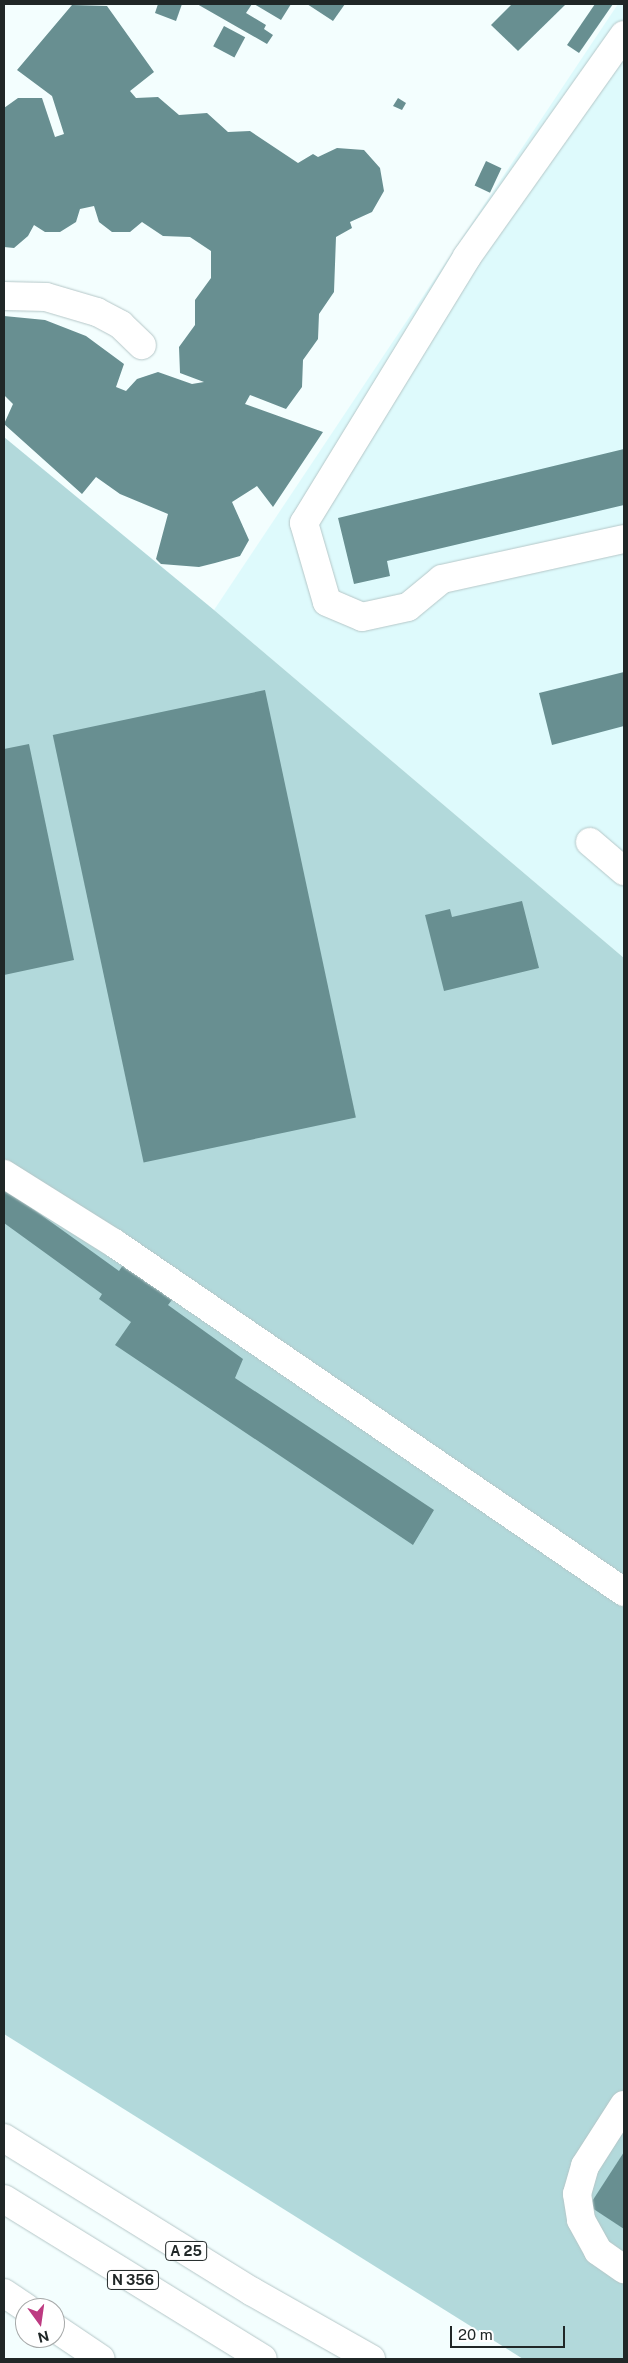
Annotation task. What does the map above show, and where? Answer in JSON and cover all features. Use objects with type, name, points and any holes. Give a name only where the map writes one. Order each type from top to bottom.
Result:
[{"type":"main road","points":[[624,35],[467,257],[304,523],[327,602],[362,616],[408,607],[442,579],[624,538]]},
{"type":"main road","points":[[4,296],[46,297],[97,312],[121,325],[142,345]]},
{"type":"main road","points":[[590,842],[624,871]]},
{"type":"main road","points":[[4,1174],[114,1243],[624,1592]]},
{"type":"main road","points":[[624,2105],[585,2166],[577,2194],[581,2220],[598,2251],[624,2269]]},
{"type":"main road","name":"A 25","points":[[4,2138],[251,2291],[371,2359]]},
{"type":"main road","name":"N 356","points":[[4,2199],[263,2359]]},
{"type":"main road","points":[[4,2293],[15,2300]]},
{"type":"main road","points":[[65,2335],[101,2359]]},
{"type":"shaded area","points":[[618,4],[624,4],[624,958],[214,610]]},
{"type":"shaded area","points":[[4,437],[214,610],[624,958],[624,2359],[523,2359],[4,2034]]},
{"type":"building","points":[[158,4],[182,4],[176,21],[155,13]]},
{"type":"building","points":[[197,4],[252,4],[246,13],[266,25],[264,29],[273,35],[267,44]]},
{"type":"building","points":[[254,4],[291,4],[281,20]]},
{"type":"building","points":[[307,4],[345,4],[333,21]]},
{"type":"building","points":[[512,4],[566,4],[518,51],[491,25]]},
{"type":"building","points":[[595,4],[613,4],[579,53],[567,45]]},
{"type":"building","points":[[72,5],[107,6],[154,72],[130,91],[136,98],[158,97],[179,115],[207,113],[228,132],[250,131],[298,163],[313,154],[318,157],[337,148],[364,150],[380,168],[384,191],[372,212],[350,222],[352,228],[336,237],[334,292],[319,314],[318,339],[303,360],[302,387],[286,409],[250,395],[245,404],[323,432],[273,507],[257,486],[232,502],[249,540],[240,556],[199,567],[161,564],[156,559],[168,514],[120,494],[96,477],[82,494],[4,424],[13,404],[4,395],[4,316],[45,320],[86,336],[124,364],[116,387],[126,391],[137,379],[158,372],[192,384],[204,382],[180,373],[179,347],[195,325],[195,300],[211,278],[211,251],[190,237],[163,236],[142,222],[130,232],[112,232],[99,222],[94,206],[80,209],[76,222],[60,232],[45,232],[34,225],[28,236],[14,248],[4,247],[4,108],[18,98],[42,98],[55,137],[64,134],[52,96],[17,70]]},
{"type":"building","points":[[224,26],[245,37],[234,58],[213,46]]},
{"type":"building","points":[[398,98],[406,103],[402,110],[393,106]]},
{"type":"building","points":[[486,161],[501,168],[490,193],[475,185]]},
{"type":"building","points":[[624,449],[624,505],[387,561],[390,576],[354,584],[338,518]]},
{"type":"building","points":[[624,672],[624,726],[552,745],[539,693]]},
{"type":"building","points":[[265,690],[356,1117],[144,1163],[53,735]]},
{"type":"building","points":[[29,744],[74,960],[4,975],[4,749]]},
{"type":"building","points":[[522,901],[539,968],[444,991],[425,915],[450,909],[452,917]]},
{"type":"building","points":[[4,1188],[119,1271],[129,1256],[178,1292],[168,1305],[243,1359],[235,1378],[434,1510],[413,1545],[115,1345],[131,1322],[99,1299],[102,1294],[4,1223]]},
{"type":"building","points":[[624,2152],[624,2229],[589,2206]]}]
